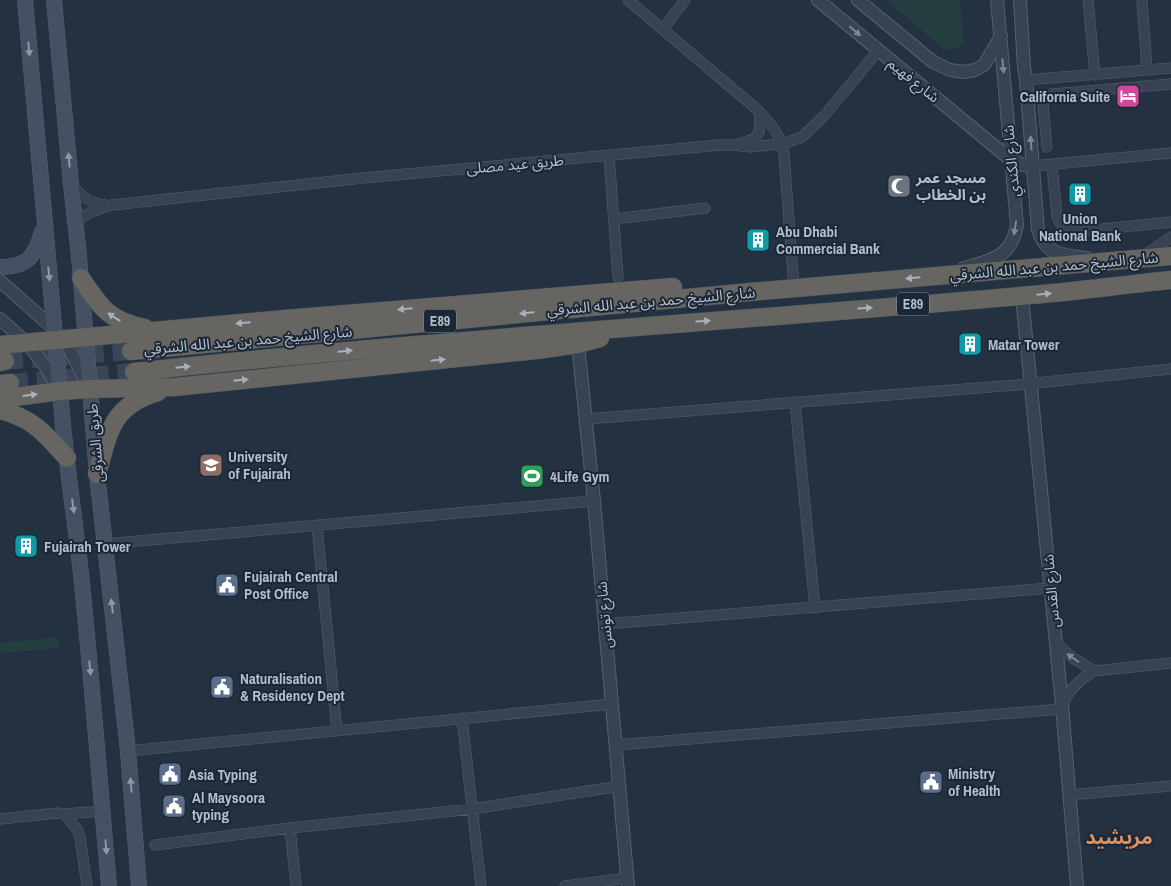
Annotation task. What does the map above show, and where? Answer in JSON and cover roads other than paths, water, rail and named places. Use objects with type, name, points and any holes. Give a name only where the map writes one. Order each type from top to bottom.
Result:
[{"type":"highway","name":"شارع الشيخ حمد بن عبد الله الشرقي","points":[[131,351],[750,292],[1171,256]]},
{"type":"highway","points":[[81,278],[109,315],[128,324],[160,331]]},
{"type":"highway","name":"شارع الشيخ حمد بن عبد الله الشرقي","points":[[134,372],[249,359],[1022,296],[1171,280]]},
{"type":"highway","points":[[2,356],[57,339],[438,306],[705,285],[730,286],[750,292]]},
{"type":"highway","points":[[0,399],[60,399],[537,350],[578,344],[654,325]]},
{"type":"highway","points":[[97,474],[114,421],[122,412],[140,398],[176,387]]},
{"type":"highway","points":[[0,410],[16,414],[31,422],[67,458]]},
{"type":"main road","name":"طريق الشرقى","points":[[25,0],[44,226],[57,339],[60,399],[82,580],[109,886]]},
{"type":"main road","points":[[46,0],[50,20],[58,38]]},
{"type":"main road","name":"طريق الشرقى","points":[[54,0],[81,278],[57,339]]},
{"type":"main road","points":[[0,267],[12,267],[22,264],[31,256],[38,247],[44,226]]},
{"type":"main road","name":"طريق الشرقى","points":[[57,339],[90,396],[104,544],[128,751],[139,886]]},
{"type":"street","points":[[628,0],[759,111],[773,126],[782,144],[784,154],[794,288]]},
{"type":"street","points":[[663,29],[686,0]]},
{"type":"street","name":"شارع فهيم","points":[[818,0],[1011,160]]},
{"type":"street","name":"شارع فهيم","points":[[858,0],[933,62],[950,70],[964,72],[975,70],[984,65],[1000,36]]},
{"type":"street","points":[[1088,0],[1095,74]]},
{"type":"street","points":[[1142,0],[1147,70]]},
{"type":"street","name":"شارع الكندي","points":[[941,275],[994,259],[1009,247],[1017,225],[998,1]]},
{"type":"street","name":"شارع الكندي","points":[[1020,1],[1024,67],[1040,235],[1045,244],[1058,254],[1109,261]]},
{"type":"street","name":"طريق عيد مصلى","points":[[71,184],[78,193],[88,200],[112,205],[390,176],[609,156],[733,145],[751,147],[782,144],[802,136],[824,116],[878,50]]},
{"type":"street","points":[[1026,80],[1171,68]]},
{"type":"street","points":[[1047,147],[1043,100],[1048,95],[1171,84]]},
{"type":"street","points":[[733,145],[751,141],[758,136],[760,129],[759,111]]},
{"type":"street","points":[[1011,160],[1023,166],[1033,166],[1171,153]]},
{"type":"street","points":[[609,156],[618,276]]},
{"type":"street","points":[[1052,165],[1057,217],[1060,224],[1068,231],[1074,232],[1171,222]]},
{"type":"street","name":"طريق عيد مصلى","points":[[75,222],[92,211],[112,205]]},
{"type":"street","points":[[614,219],[705,208]]},
{"type":"street","points":[[1140,259],[1171,236]]},
{"type":"street","points":[[0,281],[57,339]]},
{"type":"street","name":"شارع القدس","points":[[1022,296],[1051,588],[1077,886]]},
{"type":"street","points":[[0,319],[57,339]]},
{"type":"street","points":[[57,339],[45,366],[60,399]]},
{"type":"street","name":"شارع تونس","points":[[578,344],[628,882]]},
{"type":"street","points":[[586,419],[1031,383],[1171,369]]},
{"type":"street","points":[[795,402],[815,608]]},
{"type":"street","points":[[104,544],[594,501]]},
{"type":"street","points":[[317,526],[337,731]]},
{"type":"street","points":[[605,624],[1051,588]]},
{"type":"street","points":[[1055,642],[1073,658],[1094,670]]},
{"type":"street","points":[[616,746],[1062,707],[1075,685],[1094,670],[1171,663]]},
{"type":"street","points":[[128,751],[612,704]]},
{"type":"street","points":[[462,718],[481,886]]},
{"type":"street","points":[[155,845],[472,808],[620,786]]},
{"type":"street","points":[[1070,795],[1171,786]]},
{"type":"street","points":[[0,819],[57,813],[102,811]]},
{"type":"street","points":[[64,814],[77,829],[80,837],[86,886]]},
{"type":"street","points":[[290,828],[296,886]]},
{"type":"street","points":[[565,886],[628,882]]},
{"type":"tunnel","points":[[5,361],[131,351]]},
{"type":"tunnel","points":[[10,383],[134,372]]},
{"type":"place","name":"California Suite","points":[[1128,96]]},
{"type":"place","name":"مسجد عمر بن الخطاب","points":[[899,186]]},
{"type":"place","name":"Union National Bank","points":[[1080,194]]},
{"type":"place","name":"Abu Dhabi Commercial Bank","points":[[758,240]]},
{"type":"place","name":"Matar Tower","points":[[970,344]]},
{"type":"place","name":"University of Fujairah","points":[[211,465]]},
{"type":"place","name":"4Life Gym","points":[[532,476]]},
{"type":"place","name":"Fujairah Tower","points":[[26,546]]},
{"type":"place","name":"Fujairah Central Post Office","points":[[227,585]]},
{"type":"place","name":"Naturalisation & Residency Dept","points":[[222,687]]},
{"type":"place","name":"Asia Typing","points":[[170,774]]},
{"type":"place","name":"Ministry of Health","points":[[931,782]]},
{"type":"place","name":"Al Maysoora typing","points":[[174,806]]},
{"type":"district","name":"مريشيد","points":[[1119,836]]}]
